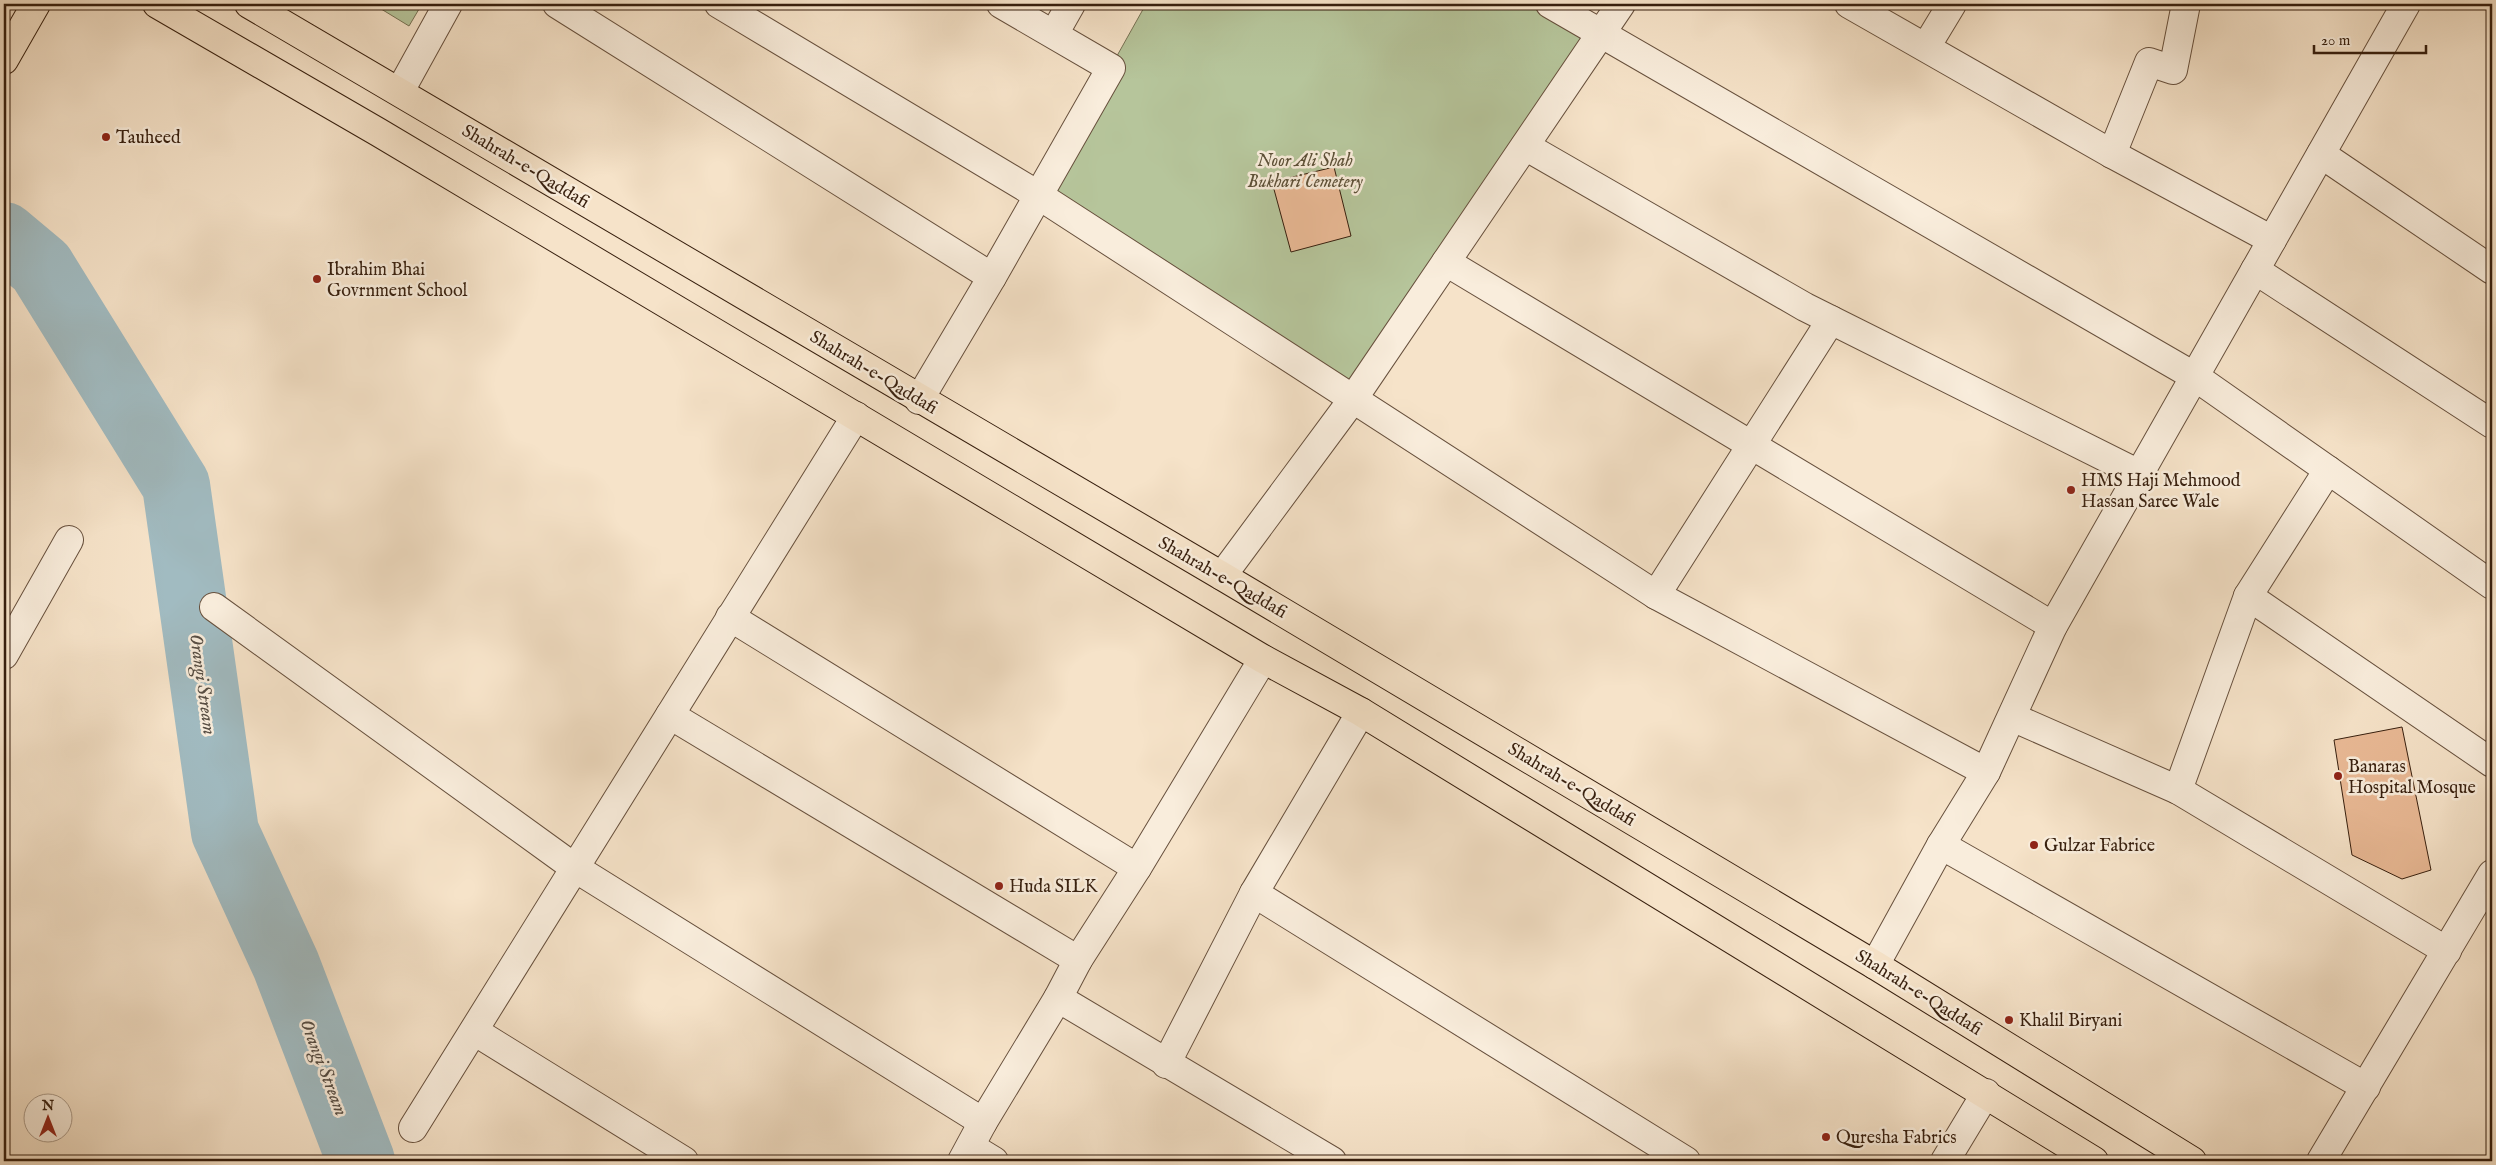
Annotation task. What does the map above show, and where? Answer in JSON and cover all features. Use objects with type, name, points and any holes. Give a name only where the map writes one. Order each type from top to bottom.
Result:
[{"type":"main road","points":[[4,60],[36,4]]},
{"type":"main road","points":[[157,4],[856,416],[1263,659],[1361,712],[1986,1093],[2094,1161]]},
{"type":"main road","name":"Shahrah-e-Qaddafi","points":[[248,4],[400,91],[920,400],[1222,576],[1874,964],[2192,1161]]},
{"type":"street","points":[[400,91],[448,4]]},
{"type":"street","points":[[558,4],[992,277]]},
{"type":"street","points":[[719,4],[1038,195],[1656,595],[1986,772]]},
{"type":"street","points":[[920,400],[1111,68],[1002,4]]},
{"type":"street","points":[[1054,34],[1071,4]]},
{"type":"street","points":[[1550,4],[2194,376],[2492,585]]},
{"type":"street","points":[[1222,576],[1353,399],[1621,4]]},
{"type":"street","points":[[1849,4],[2112,154],[2272,240]]},
{"type":"street","points":[[1926,48],[1952,4]]},
{"type":"street","points":[[2112,154],[2149,62],[2173,70],[2186,4]]},
{"type":"street","points":[[1874,964],[1941,845],[1986,772],[2053,626],[2406,4]]},
{"type":"street","points":[[1524,146],[1805,307],[2139,474]]},
{"type":"street","points":[[2321,154],[2492,270]]},
{"type":"street","points":[[1446,262],[2053,626]]},
{"type":"street","points":[[2255,270],[2492,424]]},
{"type":"street","points":[[1656,595],[1831,320]]},
{"type":"street","points":[[414,1128],[856,416]]},
{"type":"street","points":[[2178,790],[2248,596],[2328,470]]},
{"type":"street","points":[[4,655],[69,540]]},
{"type":"street","points":[[2248,596],[2492,763]]},
{"type":"street","points":[[214,608],[574,868],[983,1122]]},
{"type":"street","points":[[730,617],[1138,868]]},
{"type":"street","points":[[994,1161],[966,1154],[983,1122],[1058,998],[1078,960],[1138,868],[1263,659]]},
{"type":"street","points":[[1166,1064],[1254,893],[1361,712]]},
{"type":"street","points":[[670,715],[1078,960]]},
{"type":"street","points":[[2012,717],[2178,790],[2447,951]]},
{"type":"street","points":[[1941,845],[2366,1087]]},
{"type":"street","points":[[2321,1161],[2492,874]]},
{"type":"street","points":[[1254,893],[1686,1161]]},
{"type":"street","points":[[1058,998],[1166,1064],[1332,1161]]},
{"type":"street","points":[[474,1031],[684,1161]]},
{"type":"street","points":[[1945,1161],[1986,1093]]},
{"type":"green space","points":[[373,4],[422,4],[409,26]]},
{"type":"green space","name":"Noor Ali Shah Bukhari Cemetery","points":[[1146,4],[1202,6],[1203,4],[1544,4],[1595,34],[1353,398],[1038,197]]},
{"type":"building","points":[[1334,167],[1351,236],[1291,252],[1272,182]]},
{"type":"building","points":[[2402,727],[2431,870],[2402,879],[2352,855],[2334,740]]},
{"type":"waterway","name":"Orangi Stream","points":[[4,236],[41,267],[176,485],[225,832],[286,965],[361,1161]]},
{"type":"place","name":"Tauheed","points":[[106,137]]},
{"type":"place","name":"Ibrahim Bhai Govrnment School","points":[[317,279]]},
{"type":"place","name":"HMS Haji Mehmood Hassan Saree Wale","points":[[2071,490]]},
{"type":"place","name":"Banaras Hospital Mosque","points":[[2338,776]]},
{"type":"place","name":"Gulzar Fabrice","points":[[2034,845]]},
{"type":"place","name":"Huda SILK","points":[[999,886]]},
{"type":"place","name":"Khalil Biryani","points":[[2009,1020]]},
{"type":"place","name":"Quresha Fabrics","points":[[1826,1137]]}]
